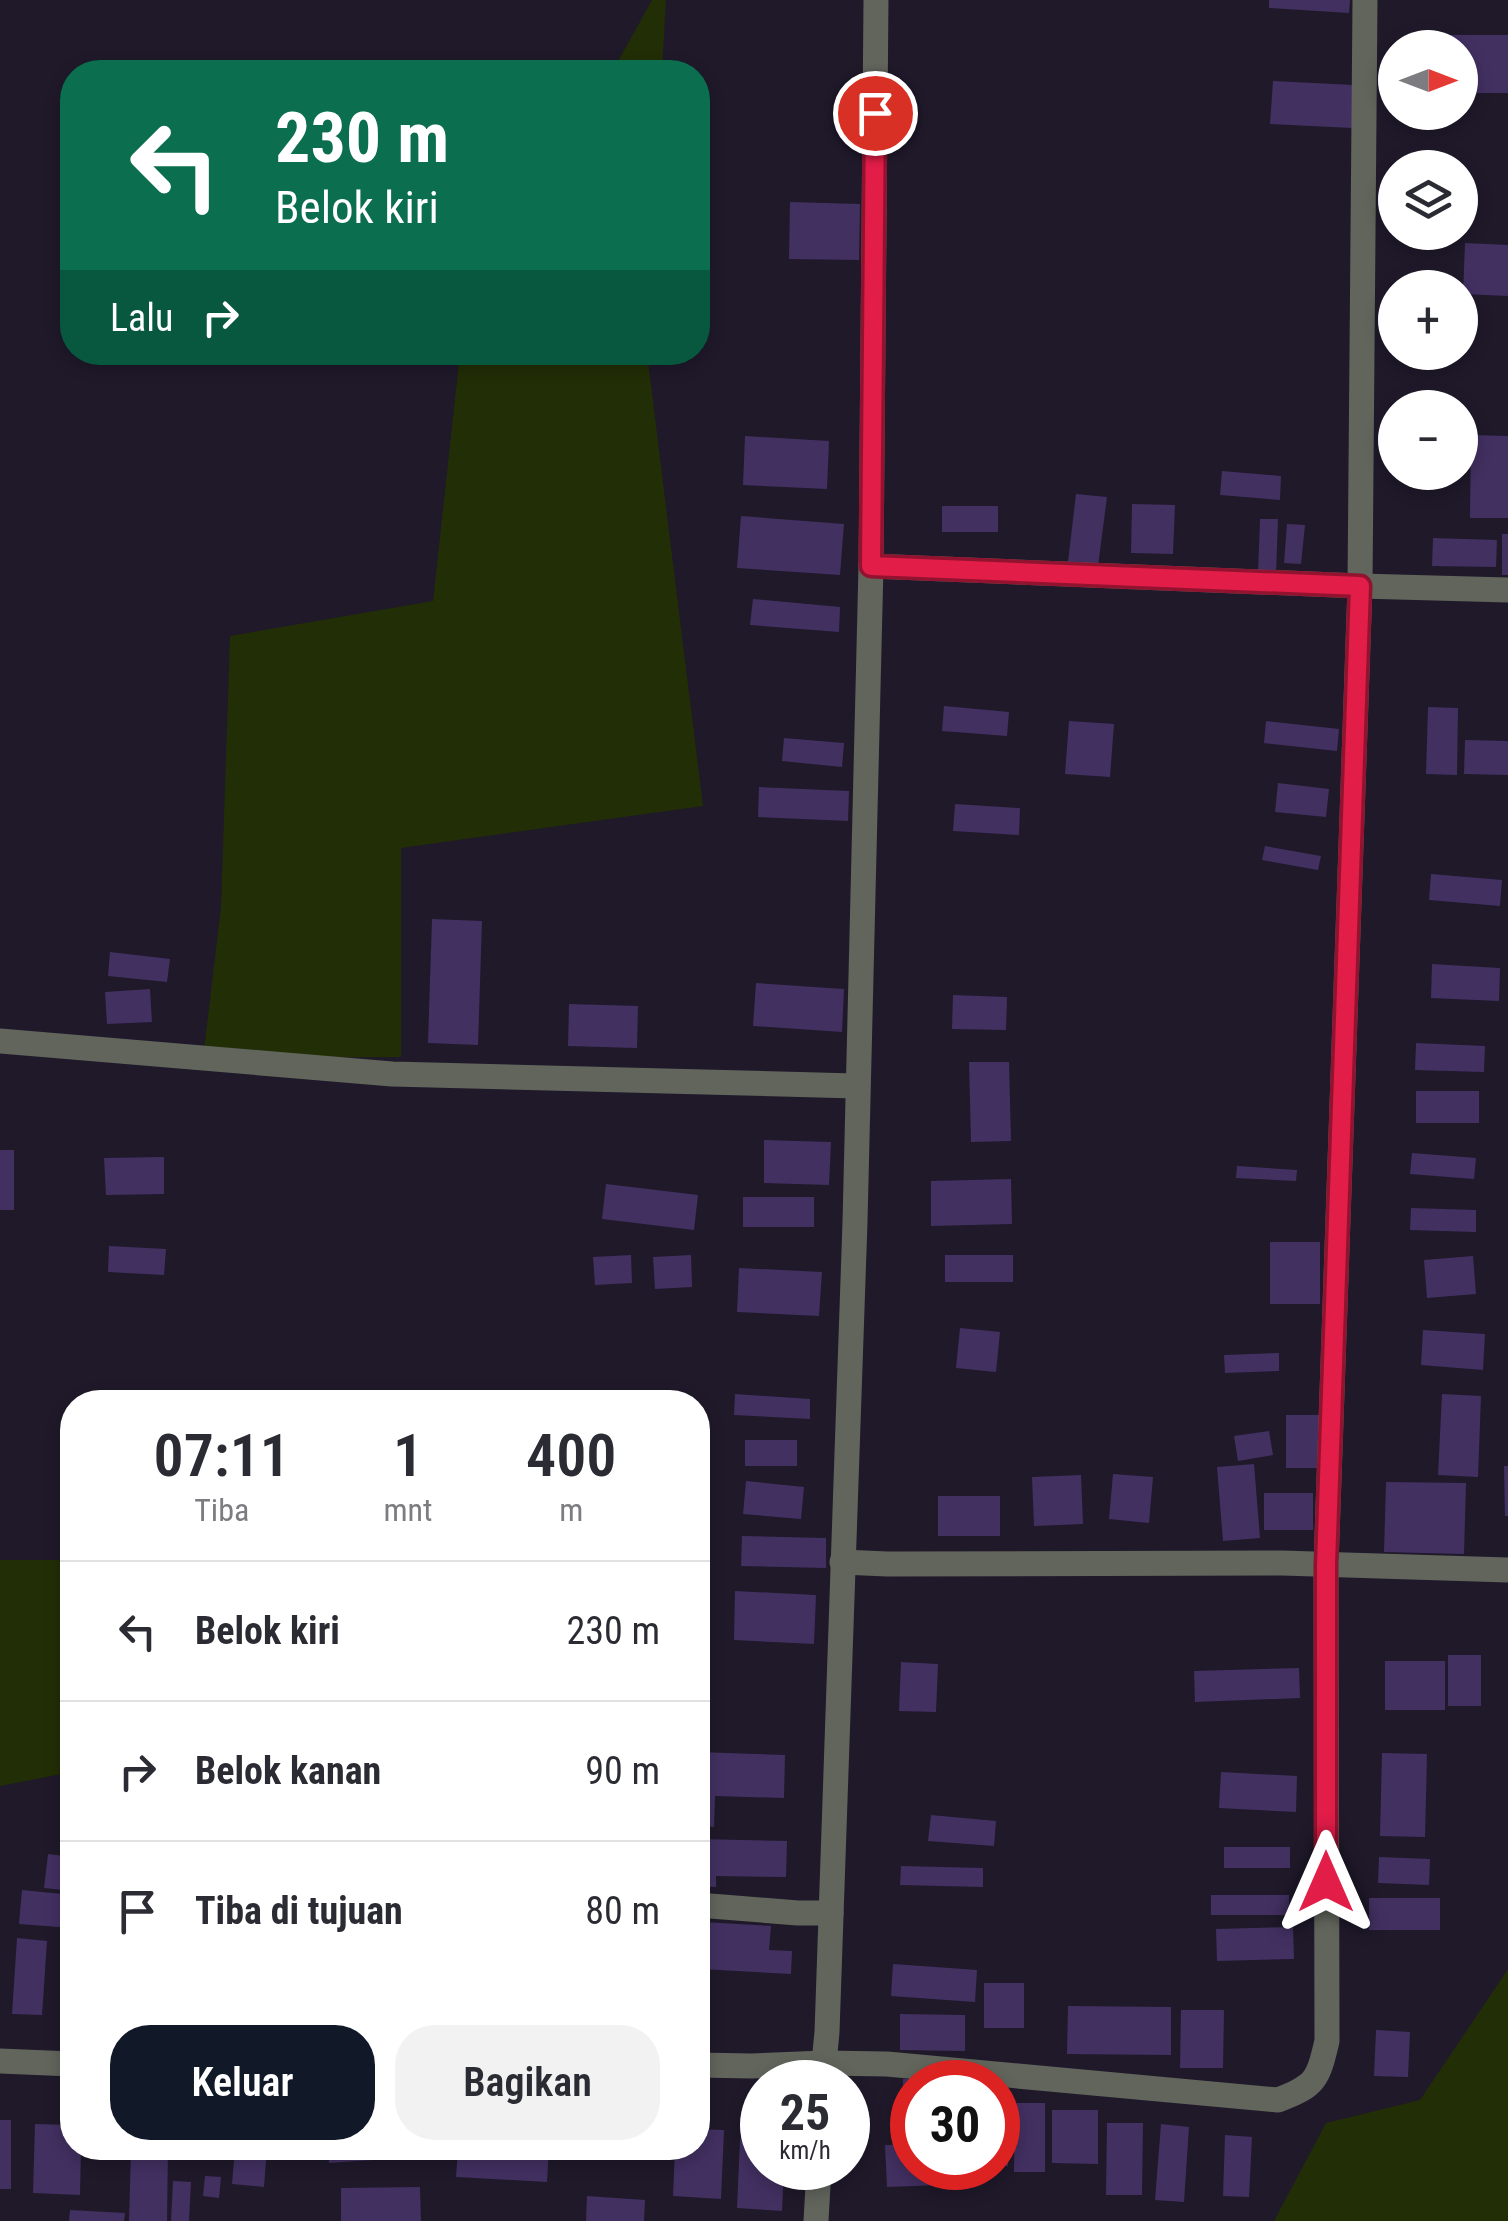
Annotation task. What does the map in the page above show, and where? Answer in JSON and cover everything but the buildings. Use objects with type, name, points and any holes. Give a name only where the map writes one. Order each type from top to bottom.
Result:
[{"type":"street","points":[[825,2060],[854,1241],[871,566],[876,0]]},
{"type":"street","points":[[870,2066],[887,2064],[1278,2100],[1304,2090],[1320,2072],[1327,2040],[1326,1565],[1360,586],[1365,0]]},
{"type":"street","points":[[871,566],[1508,590]]},
{"type":"street","points":[[0,1041],[392,1074],[856,1086]]},
{"type":"street","points":[[842,1562],[1508,1570]]},
{"type":"street","points":[[710,1906],[831,1913]]},
{"type":"street","points":[[0,2061],[60,2064]]},
{"type":"street","points":[[710,2064],[740,2066]]},
{"type":"street","points":[[816,2221],[818,2190]]},
{"type":"green space","points":[[652,0],[666,0],[663,60],[619,60]]},
{"type":"green space","points":[[459,365],[648,365],[703,806],[401,848],[401,1057],[203,1058],[221,907],[230,636],[433,601]]},
{"type":"green space","points":[[0,1560],[60,1560],[60,1774],[0,1786]]},
{"type":"green space","points":[[1508,1969],[1508,2221],[1274,2221],[1326,2123],[1420,2100]]},
{"type":"route","points":[[875,113],[871,566],[1360,586],[1326,1565],[1326,1882]]}]
